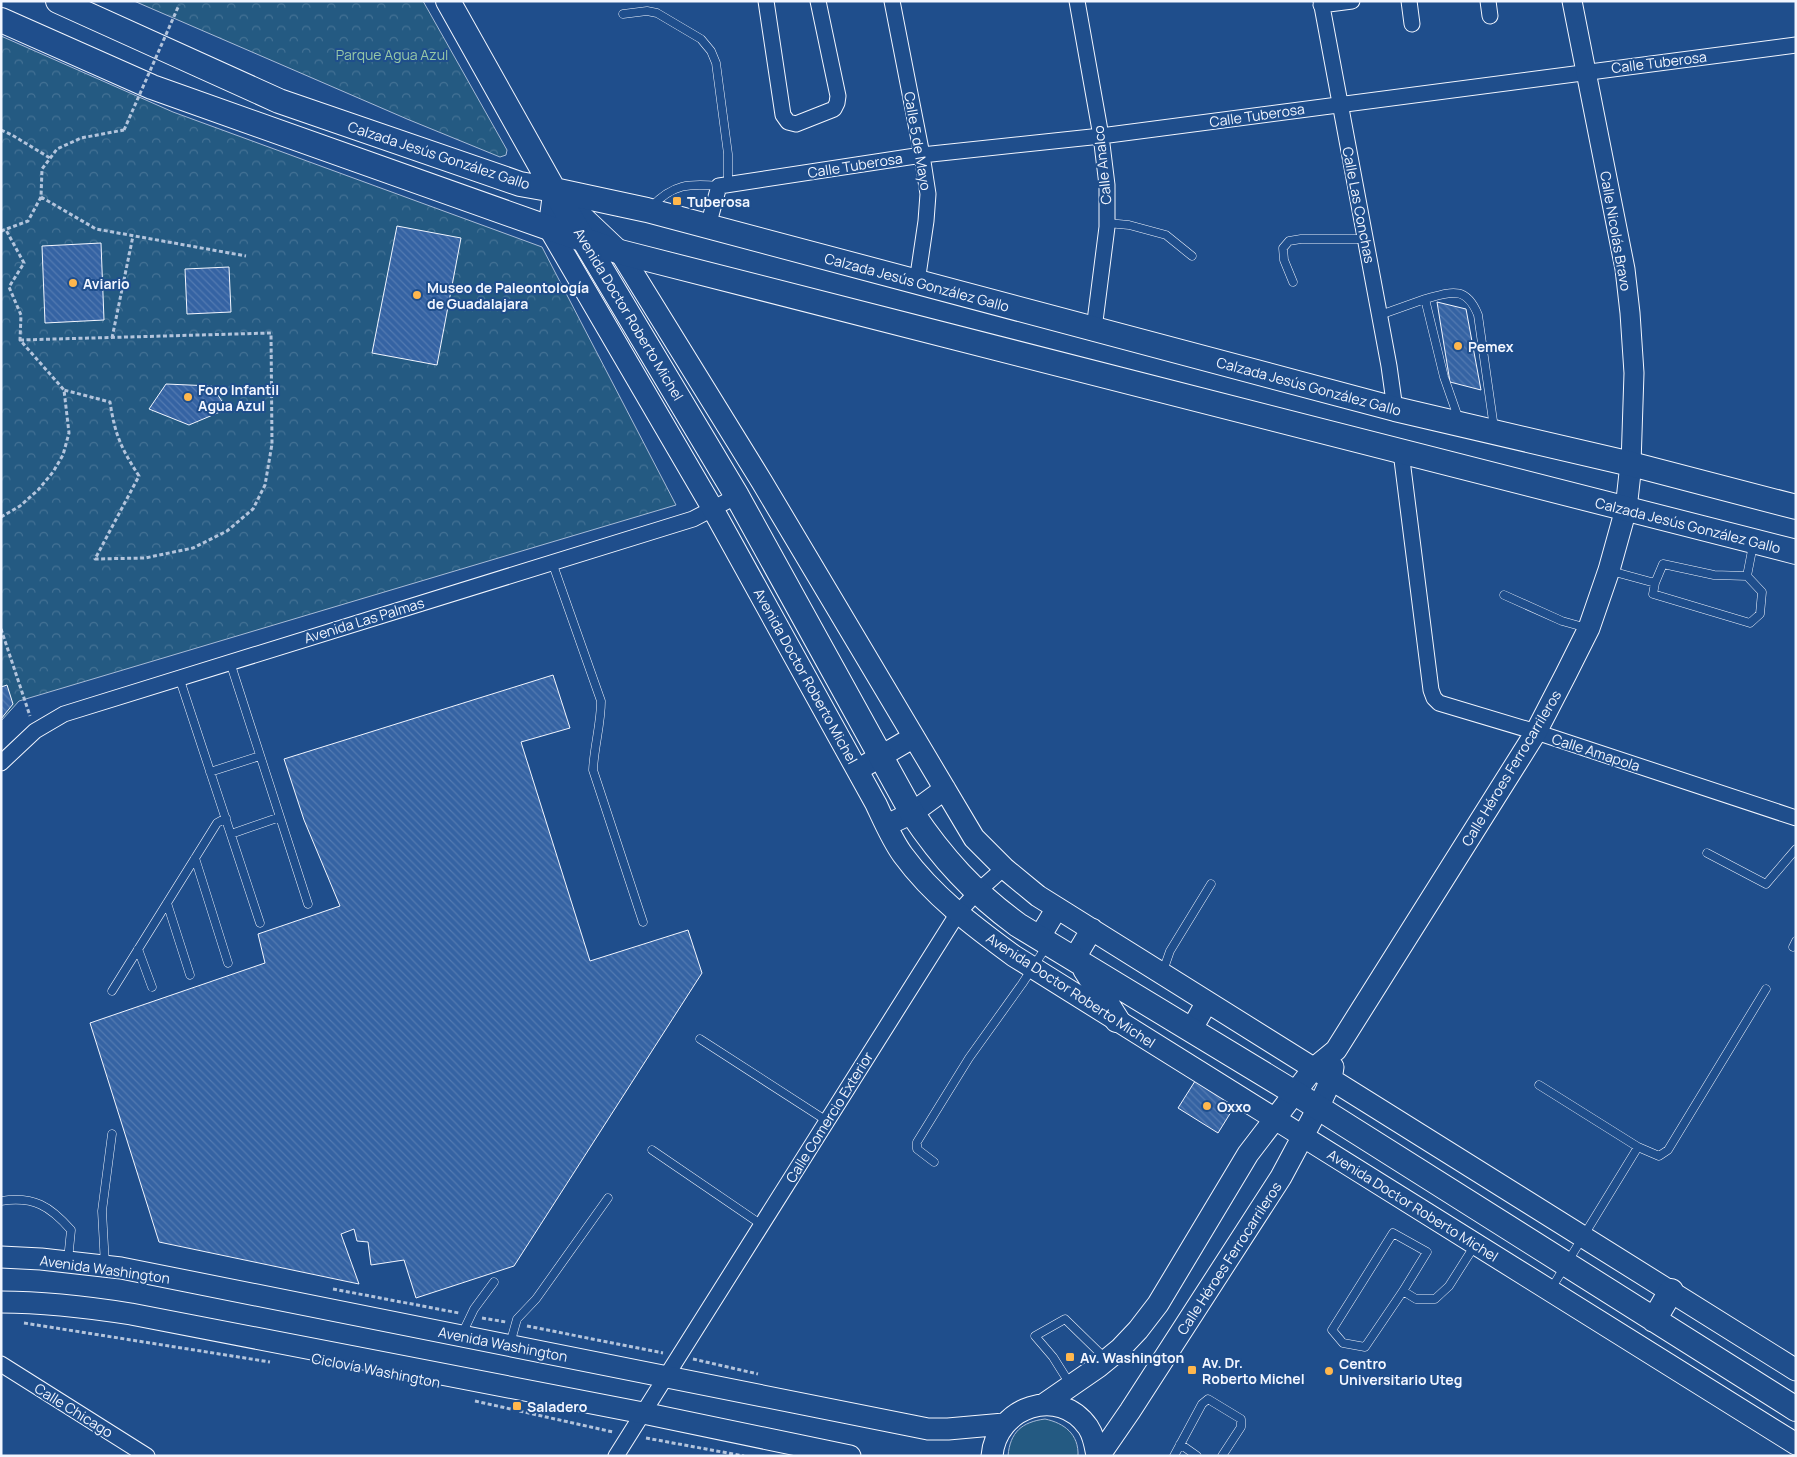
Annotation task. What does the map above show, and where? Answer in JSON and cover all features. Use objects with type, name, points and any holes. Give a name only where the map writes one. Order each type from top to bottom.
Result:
[{"type":"main road","name":"Calzada Jesús González Gallo","points":[[58,1],[279,101],[520,184],[648,210],[1395,409],[1631,464],[1796,506]]},
{"type":"main road","name":"Avenida Doctor Roberto Michel","points":[[448,1],[554,190],[737,496],[912,813],[940,852],[976,892],[994,908],[1043,941],[1318,1108],[1796,1409]]},
{"type":"main road","points":[[1,20],[152,87],[549,228],[554,190]]},
{"type":"main road","name":"Avenida Doctor Roberto Michel","points":[[554,190],[620,252],[806,556],[974,838],[1004,868],[1038,896],[1796,1370]]},
{"type":"main road","name":"Calzada Jesús González Gallo","points":[[549,228],[620,252],[1796,552]]},
{"type":"main road","name":"Avenida Doctor Roberto Michel","points":[[549,228],[713,510],[902,854],[929,886],[958,913],[986,935],[1034,968],[1796,1444]]},
{"type":"main road","name":"Calle Héroes Ferrocarrileros","points":[[1043,1405],[1107,1359],[1138,1330],[1158,1304],[1248,1154],[1313,1069],[1336,1050],[1536,732],[1589,628],[1609,570],[1626,509],[1631,464]]},
{"type":"main road","points":[[779,572],[806,556]]},
{"type":"main road","points":[[857,769],[914,737]]},
{"type":"main road","points":[[886,825],[912,813],[945,788]]},
{"type":"main road","points":[[1043,941],[1057,908]]},
{"type":"main road","points":[[1092,929],[1077,962],[1118,1020]]},
{"type":"main road","points":[[1191,1030],[1207,1002]]},
{"type":"main road","points":[[1234,1057],[1251,1030]]},
{"type":"main road","name":"Calle Héroes Ferrocarrileros","points":[[1098,1456],[1130,1411],[1281,1177],[1331,1080],[1336,1050]]},
{"type":"main road","points":[[1358,1133],[1374,1107]]},
{"type":"main road","name":"Avenida Washington","points":[[1,1257],[41,1259],[120,1268],[928,1429],[1004,1424]]},
{"type":"main road","points":[[1654,1320],[1671,1291]]},
{"type":"main road","points":[[1,1302],[36,1302],[131,1314],[643,1413],[850,1456]]},
{"type":"main road","points":[[992,1456],[996,1438],[1004,1424],[1014,1414],[1028,1408],[1043,1405],[1060,1407],[1075,1414],[1087,1426],[1095,1442],[1098,1456]]},
{"type":"street","points":[[766,1],[783,115],[788,122],[796,124],[828,112],[837,103],[838,96],[818,1]]},
{"type":"street","name":"Calle 5 de Mayo","points":[[892,1],[928,194],[917,282]]},
{"type":"street","name":"Calle Analco","points":[[1077,1],[1101,136],[1107,185],[1107,223],[1094,329]]},
{"type":"street","points":[[1321,3],[1352,1]]},
{"type":"street","points":[[1409,1],[1412,24]]},
{"type":"street","name":"Calle Nicolás Bravo","points":[[1572,1],[1625,269],[1634,373],[1631,464]]},
{"type":"street","name":"Calle Las Conchas","points":[[1321,3],[1380,315],[1395,409]]},
{"type":"street","name":"Calle Tuberosa","points":[[724,186],[922,155],[1101,136],[1796,45]]},
{"type":"street","points":[[708,226],[724,186]]},
{"type":"street","name":"Calle Amapola","points":[[1401,452],[1431,690],[1434,698],[1439,703],[1536,732],[1796,818]]},
{"type":"street","name":"Avenida Las Palmas","points":[[1,763],[34,731],[64,714],[693,519],[737,496]]},
{"type":"street","name":"Calle Comercio Exterior","points":[[616,1456],[958,913],[976,892],[1004,868]]},
{"type":"street","name":"Calle Chicago","points":[[1,1364],[147,1456]]},
{"type":"lane","points":[[623,14],[647,11],[657,13],[700,39],[711,51],[716,63],[728,154],[724,186]]},
{"type":"lane","name":"Calle Tuberosa","points":[[648,210],[661,197],[673,189],[686,185],[702,184],[724,186]]},
{"type":"lane","points":[[1107,223],[1129,225],[1166,235],[1192,256]]},
{"type":"lane","points":[[1293,282],[1284,260],[1283,248],[1289,241],[1301,239],[1365,239]]},
{"type":"lane","points":[[1380,315],[1424,299],[1453,292],[1464,294],[1473,303],[1478,315],[1495,432]]},
{"type":"lane","points":[[1424,299],[1444,377],[1460,424]]},
{"type":"lane","points":[[1747,576],[1754,542]]},
{"type":"lane","points":[[552,562],[601,701],[601,718],[594,752],[593,770],[643,922]]},
{"type":"lane","points":[[1663,564],[1714,575],[1747,576],[1762,592],[1760,614],[1750,623],[1653,594],[1655,583],[1663,564]]},
{"type":"lane","points":[[1609,570],[1655,583]]},
{"type":"lane","points":[[1504,595],[1562,621],[1589,628]]},
{"type":"lane","points":[[230,662],[308,904]]},
{"type":"lane","points":[[179,677],[260,922]]},
{"type":"lane","points":[[210,772],[260,756]]},
{"type":"lane","points":[[231,834],[280,817]]},
{"type":"lane","points":[[112,991],[217,823],[226,818]]},
{"type":"lane","points":[[1707,853],[1766,884],[1796,849]]},
{"type":"lane","points":[[195,858],[228,963]]},
{"type":"lane","points":[[1162,973],[1170,952],[1212,884]]},
{"type":"lane","points":[[167,903],[190,975]]},
{"type":"lane","points":[[934,1162],[917,1149],[917,1142],[968,1058],[1034,968],[1043,941]]},
{"type":"lane","points":[[138,949],[152,987]]},
{"type":"lane","points":[[1539,1085],[1638,1147],[1659,1156],[1668,1150],[1766,989]]},
{"type":"lane","points":[[700,1039],[827,1121]]},
{"type":"lane","points":[[106,1267],[102,1211],[112,1134]]},
{"type":"lane","points":[[1550,1290],[1638,1147]]},
{"type":"lane","points":[[652,1150],[762,1225]]},
{"type":"lane","points":[[509,1346],[517,1319],[536,1299],[608,1198]]},
{"type":"lane","points":[[1,1201],[14,1199],[38,1202],[57,1214],[71,1230],[68,1262]]},
{"type":"lane","points":[[1393,1233],[1427,1252],[1403,1292],[1365,1347],[1343,1343],[1332,1330],[1393,1233]]},
{"type":"lane","points":[[1403,1292],[1416,1299],[1435,1298],[1449,1286],[1476,1244]]},
{"type":"lane","points":[[462,1336],[474,1309],[494,1282]]},
{"type":"lane","points":[[1072,1385],[1053,1357],[1035,1336],[1065,1319],[1107,1359]]},
{"type":"lane","points":[[1174,1456],[1202,1404],[1208,1399],[1241,1419],[1241,1427],[1222,1456]]},
{"type":"lane","points":[[1180,1444],[1197,1456]]},
{"type":"path","points":[[1,231],[28,221],[41,197],[42,169],[57,149],[80,138],[124,130],[180,5]]},
{"type":"path","points":[[1,130],[12,134],[50,158]]},
{"type":"path","points":[[41,197],[96,229],[246,256]]},
{"type":"path","points":[[6,230],[24,263],[9,287],[21,315],[20,340],[64,390],[110,402],[114,426],[122,448],[139,476],[95,559],[145,558],[192,548],[226,531],[253,508],[265,485],[272,444],[271,333],[20,340]]},
{"type":"path","points":[[112,338],[133,236]]},
{"type":"path","points":[[1,517],[20,506],[38,490],[53,472],[63,454],[68,433],[64,390]]},
{"type":"path","points":[[2,630],[34,731]]},
{"type":"path","points":[[21,1322],[272,1362]]},
{"type":"path","points":[[475,1402],[629,1436],[744,1456]]},
{"type":"green space","name":"Parque Agua Azul","points":[[134,1],[423,1],[507,150],[506,155],[500,157],[407,119]]},
{"type":"green space","points":[[1,36],[173,112],[542,247],[676,505],[19,701],[1,721]]},
{"type":"green space","points":[[1045,1419],[1058,1423],[1069,1431],[1076,1442],[1078,1456],[1008,1456],[1011,1441],[1019,1430],[1037,1420]]},
{"type":"building","name":"Museo de Paleontología de Guadalajara","points":[[397,226],[461,238],[437,365],[372,353]]},
{"type":"building","name":"Aviario","points":[[101,243],[104,320],[45,323],[42,246]]},
{"type":"building","points":[[229,267],[231,312],[187,314],[185,269]]},
{"type":"building","name":"Pemex","points":[[1437,302],[1466,309],[1481,390],[1450,382]]},
{"type":"building","name":"Foro Infantil Agua Azul","points":[[166,384],[212,386],[227,409],[189,425],[149,409]]},
{"type":"building","points":[[553,675],[570,728],[521,742],[590,961],[688,930],[702,973],[514,1266],[416,1298],[404,1260],[371,1265],[368,1242],[357,1241],[354,1229],[341,1234],[359,1284],[159,1242],[90,1023],[265,963],[258,934],[340,906],[304,820],[284,759]]},
{"type":"building","points":[[7,685],[13,704],[1,719],[1,687]]},
{"type":"building","name":"Oxxo","points":[[1197,1078],[1236,1104],[1218,1133],[1178,1108]]},
{"type":"place","name":"Tuberosa","points":[[677,201]]},
{"type":"place","name":"Aviario","points":[[73,283]]},
{"type":"place","name":"Museo de Paleontología de Guadalajara","points":[[417,295]]},
{"type":"place","name":"Pemex","points":[[1458,346]]},
{"type":"place","name":"Foro Infantil Agua Azul","points":[[188,397]]},
{"type":"place","name":"Oxxo","points":[[1207,1106]]},
{"type":"place","name":"Av. Washington","points":[[1070,1357]]},
{"type":"place","name":"Av. Dr. Roberto Michel","points":[[1192,1370]]},
{"type":"place","name":"Centro Universitario Uteg","points":[[1329,1371]]},
{"type":"place","name":"Saladero","points":[[517,1406]]}]
